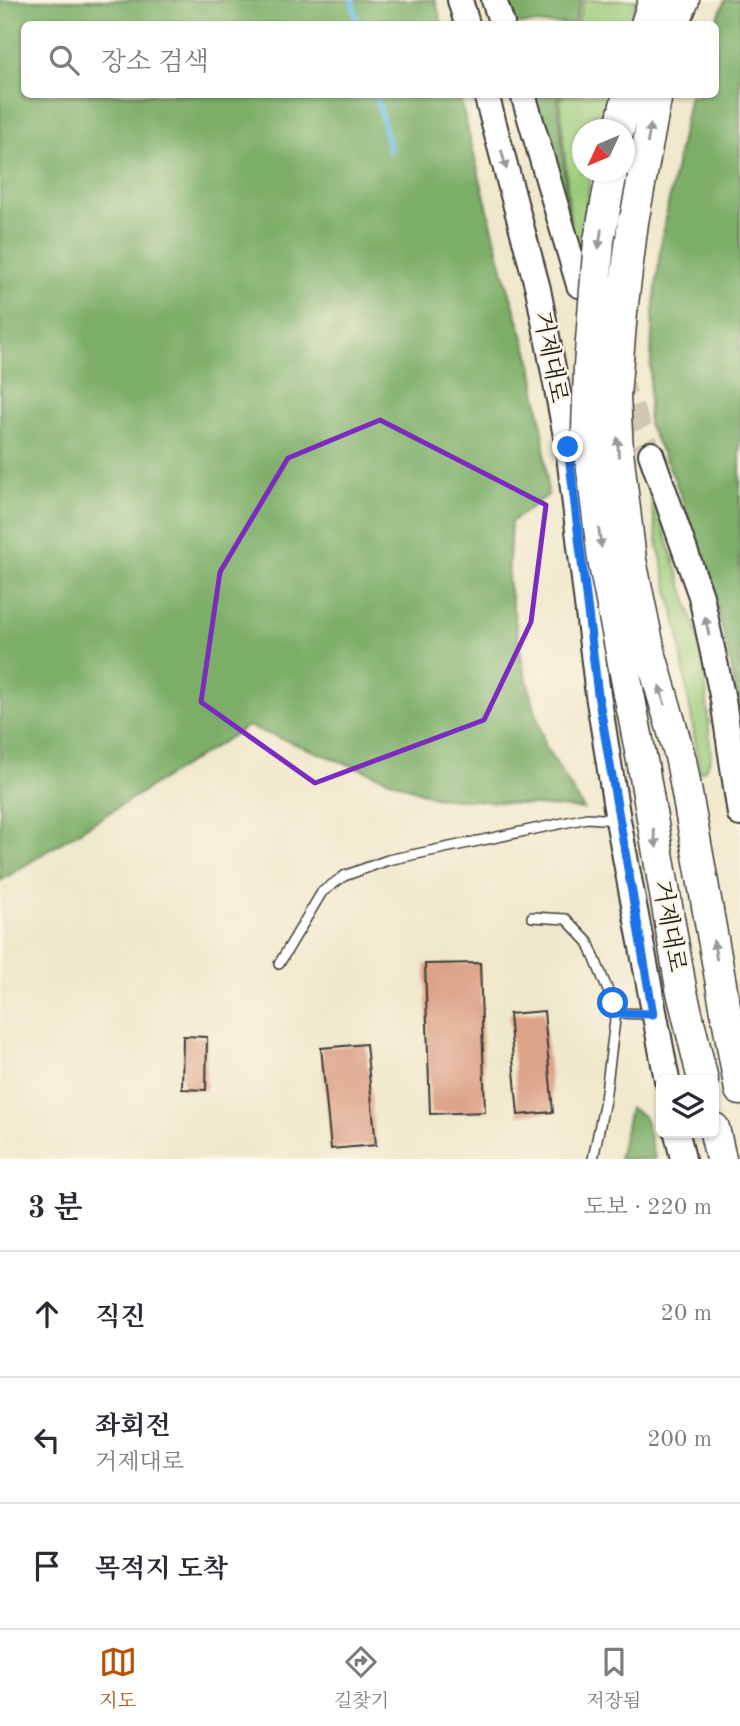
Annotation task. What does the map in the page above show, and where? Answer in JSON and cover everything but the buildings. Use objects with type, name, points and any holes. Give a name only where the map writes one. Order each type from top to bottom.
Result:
[{"type":"highway","points":[[647,21],[654,0]]},
{"type":"highway","points":[[675,21],[684,0]]},
{"type":"highway","points":[[622,119],[627,98]]},
{"type":"highway","name":"거제대로","points":[[656,98],[633,222],[622,312],[615,396],[618,451],[631,559],[650,652],[681,760],[740,1090]]},
{"type":"highway","name":"거제대로","points":[[610,182],[599,240],[587,430],[603,560],[644,771],[681,988],[701,1075]]},
{"type":"highway","points":[[716,1138],[721,1159]]},
{"type":"main road","points":[[460,0],[466,21]]},
{"type":"main road","points":[[494,0],[501,21]]},
{"type":"main road","name":"거제대로","points":[[487,98],[538,289],[568,447],[598,695],[618,820],[666,1075]]},
{"type":"main road","name":"거제대로","points":[[524,98],[579,285]]},
{"type":"main road","points":[[651,454],[701,596],[723,700],[740,814]]},
{"type":"main road","points":[[678,1138],[683,1159]]},
{"type":"lane","points":[[279,964],[322,892],[344,876],[388,860],[587,818],[618,820]]},
{"type":"lane","points":[[532,917],[566,919],[588,942],[600,968],[614,1013],[614,1047],[593,1159]]},
{"type":"lane","points":[[614,1013],[653,1014]]},
{"type":"highlighted area","points":[[380,420],[546,505],[531,622],[484,720],[315,783],[201,702],[220,572],[288,458]]},
{"type":"green space","points":[[0,0],[435,0],[441,21],[21,21],[21,98],[460,98],[506,281],[532,364],[543,434],[548,495],[511,522],[508,580],[523,666],[545,745],[584,809],[434,797],[248,726],[0,881]]},
{"type":"green space","points":[[502,0],[581,0],[575,21],[509,21]]},
{"type":"green space","points":[[584,0],[637,0],[631,21],[578,21]]},
{"type":"green space","points":[[725,0],[740,0],[740,718],[712,586],[675,480],[648,424],[653,313],[662,235],[689,98],[719,98],[719,21],[716,21]]},
{"type":"green space","points":[[533,98],[559,98],[569,228]]},
{"type":"green space","points":[[609,98],[604,119],[572,119],[572,182],[590,182],[579,259],[571,232],[560,99]]},
{"type":"green space","points":[[648,480],[697,632],[706,687],[711,758],[700,772],[678,632],[658,545]]},
{"type":"green space","points":[[630,1108],[644,1116],[655,1159],[619,1159]]},
{"type":"waterway","points":[[352,0],[357,21]]},
{"type":"waterway","points":[[377,98],[390,151]]},
{"type":"tunnel","points":[[617,374],[651,454]]},
{"type":"route","points":[[568,447],[598,695],[653,1014],[614,1013],[613,1003]]}]
